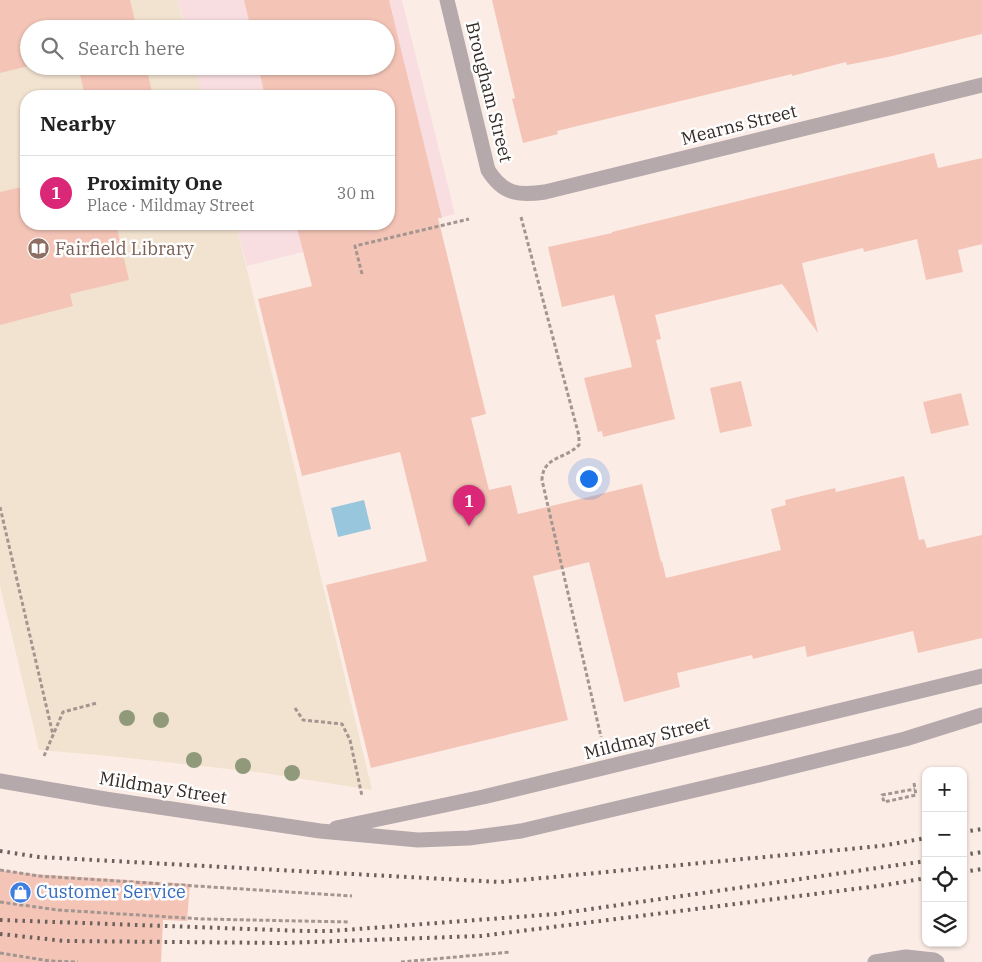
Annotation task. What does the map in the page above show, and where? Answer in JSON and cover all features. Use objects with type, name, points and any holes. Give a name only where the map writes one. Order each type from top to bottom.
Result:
[{"type":"street","name":"Brougham Street","points":[[447,0],[486,162],[492,177],[504,189]]},
{"type":"street","name":"Mearns Street","points":[[504,189],[525,194],[545,192],[982,85]]},
{"type":"street","name":"Mildmay Street","points":[[320,831],[484,797],[982,676]]},
{"type":"street","name":"Mildmay Street","points":[[0,781],[105,799],[320,831],[418,840],[469,838],[520,831],[768,773],[905,739],[982,715]]},
{"type":"street","points":[[875,962],[906,957],[936,961]]},
{"type":"path","points":[[521,218],[579,436],[579,445],[572,453],[549,462],[542,469],[542,480],[600,737]]},
{"type":"path","points":[[362,274],[355,246],[469,219]]},
{"type":"path","points":[[0,507],[53,735]]},
{"type":"path","points":[[44,756],[63,712],[97,703]]},
{"type":"path","points":[[295,708],[303,720],[342,724],[350,740],[363,798]]},
{"type":"path","points":[[914,783],[915,789],[916,796],[884,802],[882,795],[915,789]]},
{"type":"path","points":[[0,870],[39,876],[352,896]]},
{"type":"path","points":[[0,902],[58,910],[202,919],[350,922]]},
{"type":"path","points":[[400,962],[511,952]]},
{"type":"path","points":[[0,953],[50,961],[78,962]]},
{"type":"shaded area","points":[[0,0],[178,0],[183,20],[20,20],[20,75],[197,75],[201,90],[20,90],[20,230],[237,230],[372,790],[264,773],[39,750],[0,586]]},
{"type":"shaded area","points":[[178,0],[402,0],[455,214],[395,229],[395,90],[201,90],[197,75],[395,75],[395,20],[184,20]]},
{"type":"shaded area","points":[[238,230],[391,230],[247,266]]},
{"type":"water","points":[[364,500],[371,529],[338,537],[331,508]]},
{"type":"building","points":[[0,0],[130,0],[135,20],[20,20],[20,68],[0,73]]},
{"type":"building","points":[[244,0],[389,0],[394,20],[249,20]]},
{"type":"building","points":[[492,0],[982,0],[982,34],[888,57],[847,65],[846,62],[792,76],[792,74],[557,131],[558,134],[523,143],[512,99],[515,98]]},
{"type":"building","points":[[395,25],[442,218],[438,218],[486,414],[471,418],[489,490],[511,485],[518,514],[642,484],[666,578],[781,550],[771,509],[786,505],[785,500],[835,488],[836,492],[904,476],[919,540],[924,539],[927,548],[982,535],[982,638],[918,653],[913,631],[807,657],[805,646],[753,659],[752,655],[677,673],[680,687],[624,702],[589,562],[533,576],[568,720],[371,768],[326,585],[427,561],[400,452],[302,476],[258,299],[312,286],[298,230],[395,230],[395,90],[264,90],[260,75],[395,75]]},
{"type":"building","points":[[80,75],[148,75],[152,90],[84,90]]},
{"type":"building","points":[[934,153],[938,168],[982,158],[982,244],[958,250],[963,272],[926,280],[917,239],[864,252],[863,248],[802,263],[818,333],[782,284],[655,315],[661,339],[656,340],[675,419],[603,437],[602,431],[598,432],[584,378],[632,367],[614,295],[562,307],[548,247],[612,233]]},
{"type":"building","points":[[20,187],[20,230],[117,230],[129,280],[70,294],[73,306],[0,325],[0,192]]},
{"type":"building","points":[[741,381],[752,426],[720,433],[710,388]]},
{"type":"building","points":[[961,393],[969,425],[931,434],[923,402]]},
{"type":"building","points":[[0,870],[190,884],[187,921],[163,920],[161,962],[0,962]]},
{"type":"railway","points":[[967,831],[982,829]]},
{"type":"railway","points":[[0,851],[39,857],[500,882],[881,846],[922,839]]},
{"type":"railway","points":[[967,854],[982,852]]},
{"type":"railway","points":[[0,920],[331,931],[556,914],[922,862]]},
{"type":"railway","points":[[967,871],[982,869]]},
{"type":"railway","points":[[0,934],[65,941],[284,943],[481,936],[886,885],[922,879]]},
{"type":"place","name":"Fairfield Library","points":[[39,249]]},
{"type":"place","name":"Proximity One","points":[[469,526]]},
{"type":"place","name":"Customer Service","points":[[20,892]]}]
